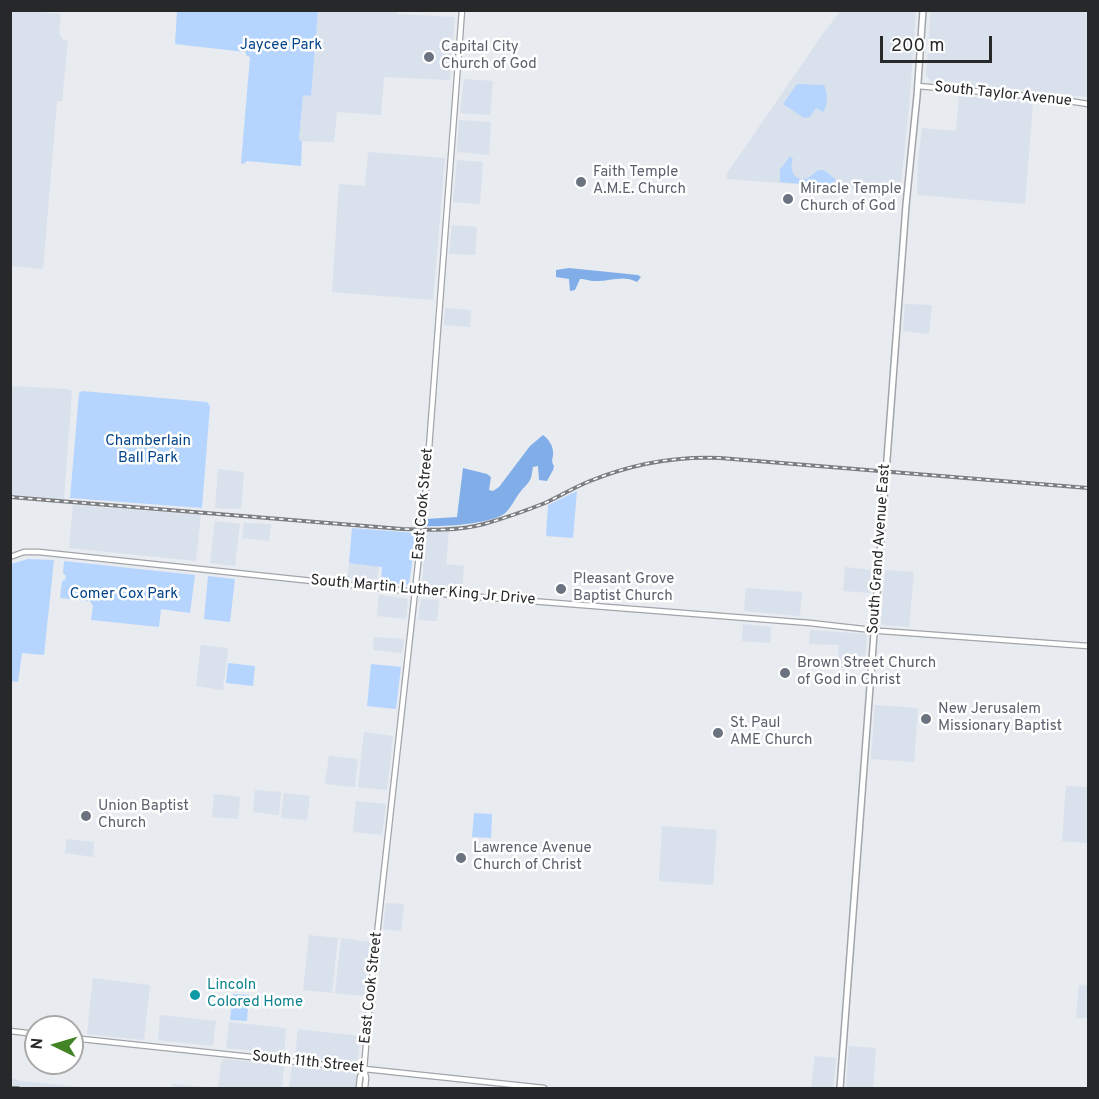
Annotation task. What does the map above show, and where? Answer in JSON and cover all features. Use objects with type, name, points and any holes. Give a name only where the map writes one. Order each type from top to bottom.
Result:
[{"type":"main road","name":"South Grand Avenue East","points":[[840,1089],[923,10]]},
{"type":"street","name":"East Cook Street","points":[[365,1089],[364,1069],[381,901],[426,490],[462,10]]},
{"type":"street","name":"South Taylor Avenue","points":[[918,86],[1050,98],[1089,104]]},
{"type":"street","name":"South Martin Luther King Jr Drive","points":[[10,556],[24,552],[39,552],[416,592],[1089,646]]},
{"type":"street","name":"South 11th Street","points":[[84,1039],[543,1089]]},
{"type":"street","name":"East Cook Street","points":[[359,1089],[360,1077],[364,1069]]},
{"type":"shaded area","points":[[10,11],[61,14],[59,32],[62,39],[68,41],[62,101],[57,101],[43,269],[11,266]]},
{"type":"shaded area","points":[[318,11],[397,11],[397,14],[455,17],[450,80],[384,77],[381,115],[337,112],[334,142],[299,141],[303,95],[311,95]]},
{"type":"shaded area","points":[[840,11],[916,11],[900,192],[727,179],[726,175]]},
{"type":"shaded area","points":[[931,11],[1088,11],[1088,97],[932,82],[926,76]]},
{"type":"shaded area","points":[[464,79],[493,81],[490,115],[460,113]]},
{"type":"shaded area","points":[[959,96],[1033,102],[1025,204],[917,195],[922,128],[956,131]]},
{"type":"shaded area","points":[[459,120],[491,122],[489,155],[457,152]]},
{"type":"shaded area","points":[[368,152],[445,158],[433,300],[332,292],[339,184],[365,186]]},
{"type":"shaded area","points":[[457,160],[483,162],[480,204],[453,202]]},
{"type":"shaded area","points":[[452,225],[477,227],[475,255],[449,254]]},
{"type":"shaded area","points":[[569,268],[641,277],[637,282],[626,279],[592,281],[580,279],[575,290],[570,291],[569,279],[556,277],[556,270]]},
{"type":"shaded area","points":[[905,304],[932,305],[929,334],[903,331]]},
{"type":"shaded area","points":[[445,308],[471,310],[470,327],[444,325]]},
{"type":"shaded area","points":[[10,386],[72,391],[64,499],[11,495]]},
{"type":"shaded area","points":[[543,435],[550,442],[553,452],[554,466],[547,481],[539,480],[538,466],[533,467],[529,481],[504,514],[477,522],[425,526],[426,519],[457,517],[463,468],[491,477],[489,490],[493,491],[499,487],[530,446]]},
{"type":"shaded area","points":[[218,469],[244,472],[241,509],[215,508]]},
{"type":"shaded area","points":[[73,505],[201,515],[196,561],[69,548]]},
{"type":"shaded area","points":[[215,521],[240,524],[235,566],[210,563]]},
{"type":"shaded area","points":[[244,523],[271,524],[269,541],[242,538]]},
{"type":"shaded area","points":[[449,531],[446,564],[464,566],[462,589],[422,585],[426,532]]},
{"type":"shaded area","points":[[349,563],[379,566],[377,581],[347,578]]},
{"type":"shaded area","points":[[845,567],[871,570],[870,593],[843,591]]},
{"type":"shaded area","points":[[885,570],[914,572],[909,627],[881,625]]},
{"type":"shaded area","points":[[746,588],[802,592],[800,616],[744,611]]},
{"type":"shaded area","points":[[379,595],[408,599],[406,619],[377,616]]},
{"type":"shaded area","points":[[421,599],[439,600],[437,621],[418,620]]},
{"type":"shaded area","points":[[743,624],[771,627],[770,643],[742,641]]},
{"type":"shaded area","points":[[810,630],[867,634],[864,668],[837,668],[839,645],[809,644]]},
{"type":"shaded area","points":[[374,637],[404,639],[402,653],[373,650]]},
{"type":"shaded area","points":[[201,645],[228,648],[223,690],[196,686]]},
{"type":"shaded area","points":[[875,705],[918,708],[914,762],[871,759]]},
{"type":"shaded area","points":[[364,732],[393,736],[387,790],[358,787]]},
{"type":"shaded area","points":[[329,756],[358,759],[355,787],[325,784]]},
{"type":"shaded area","points":[[1066,786],[1088,787],[1088,843],[1062,841]]},
{"type":"shaded area","points":[[255,790],[281,792],[279,815],[253,812]]},
{"type":"shaded area","points":[[284,793],[310,796],[307,820],[281,818]]},
{"type":"shaded area","points":[[214,794],[240,797],[238,819],[212,817]]},
{"type":"shaded area","points":[[356,801],[386,804],[382,835],[353,832]]},
{"type":"shaded area","points":[[662,826],[717,830],[713,885],[659,881]]},
{"type":"shaded area","points":[[67,839],[94,842],[93,857],[65,853]]},
{"type":"shaded area","points":[[386,903],[404,904],[401,931],[383,929]]},
{"type":"shaded area","points":[[309,935],[338,938],[332,993],[303,990]]},
{"type":"shaded area","points":[[341,938],[371,942],[365,996],[335,993]]},
{"type":"shaded area","points":[[93,978],[150,985],[144,1040],[87,1034]]},
{"type":"shaded area","points":[[1079,985],[1088,986],[1088,1018],[1076,1018]]},
{"type":"shaded area","points":[[160,1015],[216,1021],[213,1046],[158,1040]]},
{"type":"shaded area","points":[[229,1022],[286,1028],[284,1054],[226,1048]]},
{"type":"shaded area","points":[[298,1029],[360,1036],[358,1059],[355,1063],[295,1056]]},
{"type":"shaded area","points":[[849,1046],[876,1048],[873,1088],[846,1088]]},
{"type":"shaded area","points":[[815,1056],[836,1058],[833,1088],[811,1088]]},
{"type":"shaded area","points":[[224,1059],[283,1065],[284,1068],[282,1088],[218,1088],[221,1063]]},
{"type":"shaded area","points":[[292,1066],[354,1072],[357,1076],[356,1088],[289,1088]]},
{"type":"shaded area","points":[[10,1077],[21,1081],[91,1088],[11,1088]]},
{"type":"shaded area","points":[[172,1084],[218,1088],[172,1088]]},
{"type":"green space","name":"Jaycee Park","points":[[177,11],[318,11],[311,96],[303,95],[299,140],[302,141],[301,166],[247,161],[241,163],[250,57],[245,52],[175,44]]},
{"type":"green space","points":[[797,84],[824,85],[827,99],[823,112],[816,108],[810,117],[804,118],[783,104]]},
{"type":"green space","points":[[790,156],[793,159],[792,170],[798,178],[805,179],[822,170],[835,179],[835,187],[780,182],[780,170]]},
{"type":"green space","name":"Chamberlain Ball Park","points":[[82,391],[207,402],[210,406],[202,508],[70,498],[79,393]]},
{"type":"green space","points":[[577,491],[573,538],[546,536],[548,505]]},
{"type":"green space","points":[[352,528],[416,533],[409,585],[381,582],[382,567],[349,563]]},
{"type":"green space","name":"Comer Cox Park","points":[[28,559],[54,560],[44,655],[22,653],[18,682],[11,681],[11,564]]},
{"type":"green space","name":"Comer Cox Park","points":[[64,561],[195,575],[190,613],[161,609],[159,627],[91,620],[93,606],[90,601],[60,598],[62,581],[66,576],[63,573]]},
{"type":"green space","points":[[208,576],[235,579],[230,622],[204,619]]},
{"type":"green space","points":[[228,663],[255,666],[253,686],[226,683]]},
{"type":"green space","points":[[371,664],[401,667],[396,709],[367,706]]},
{"type":"green space","points":[[474,813],[492,814],[491,838],[472,837]]},
{"type":"green space","points":[[233,994],[249,995],[247,1021],[230,1020]]},
{"type":"railway","points":[[10,497],[433,530],[484,524],[545,503],[584,483],[606,475],[654,462],[686,458],[720,458],[1088,488]]},
{"type":"railway","points":[[10,1088],[18,1088]]},
{"type":"place","name":"Capital City Church of God","points":[[429,57]]},
{"type":"place","name":"Faith Temple A.M.E. Church","points":[[581,182]]},
{"type":"place","name":"Miracle Temple Church of God","points":[[788,199]]},
{"type":"place","name":"Pleasant Grove Baptist Church","points":[[561,589]]},
{"type":"place","name":"Brown Street Church of God in Christ","points":[[785,673]]},
{"type":"place","name":"New Jerusalem Missionary Baptist","points":[[926,719]]},
{"type":"place","name":"St. Paul AME Church","points":[[718,733]]},
{"type":"place","name":"Union Baptist Church","points":[[86,816]]},
{"type":"place","name":"Lawrence Avenue Church of Christ","points":[[461,858]]},
{"type":"place","name":"Lincoln Colored Home","points":[[195,995]]}]
